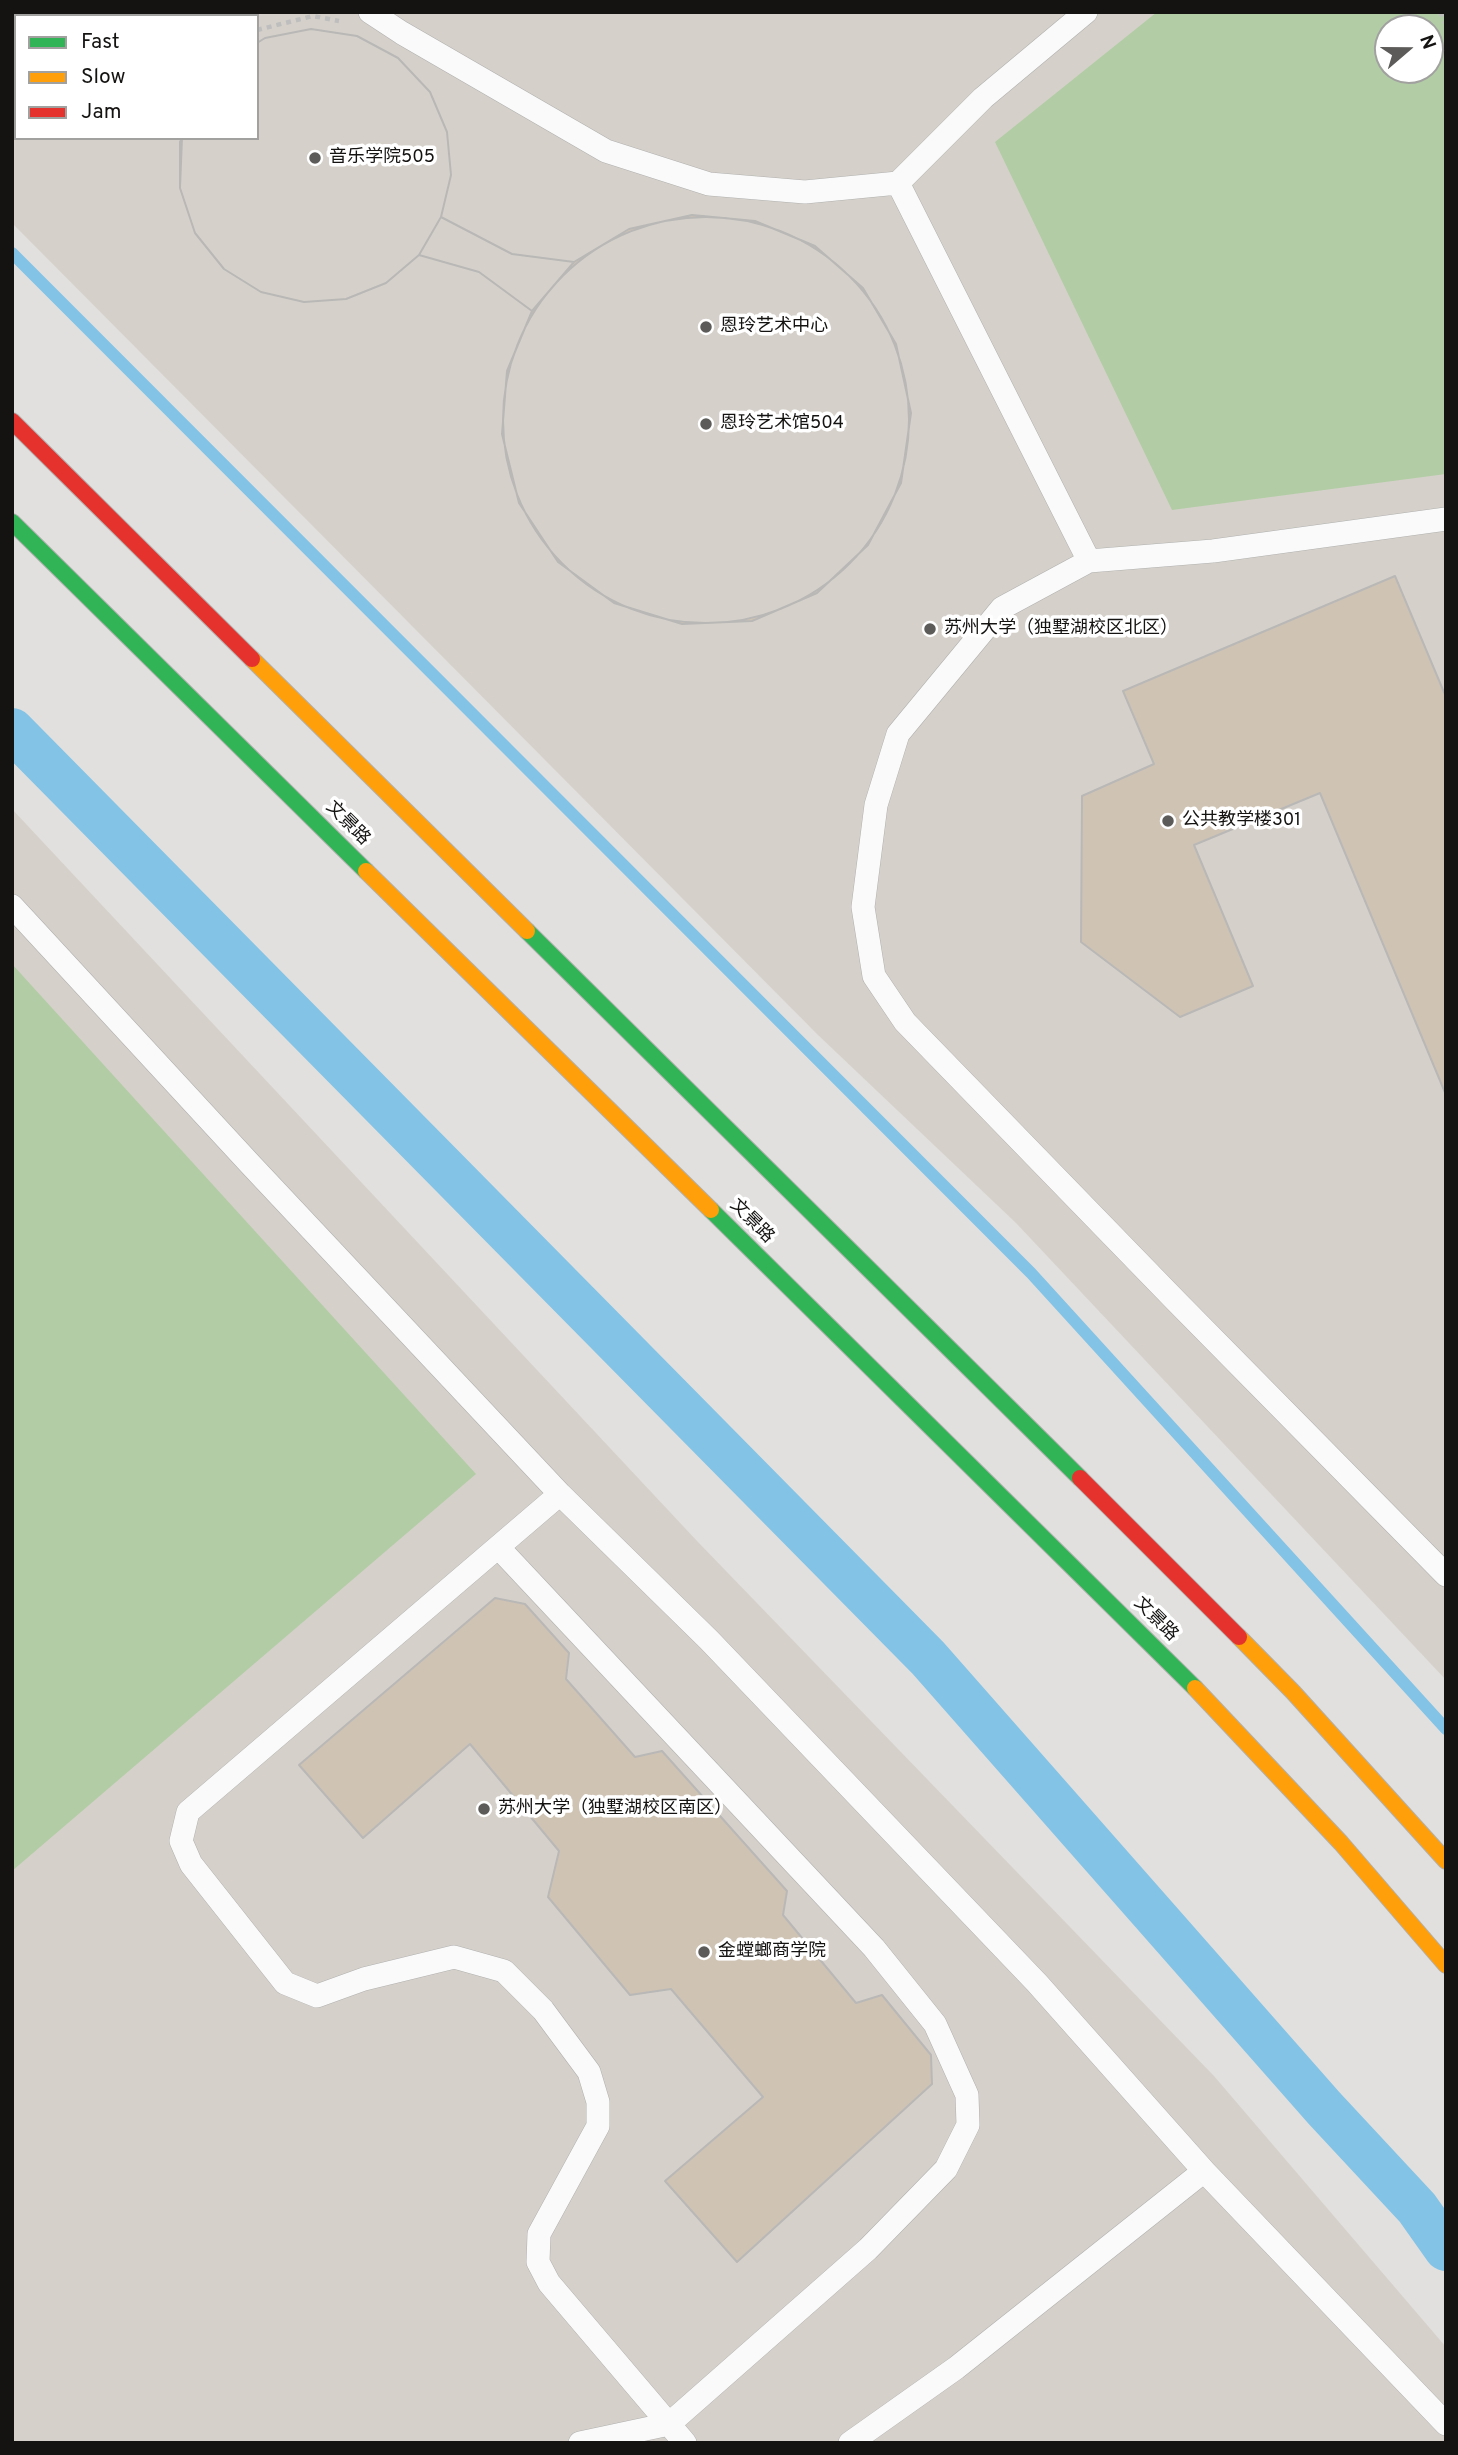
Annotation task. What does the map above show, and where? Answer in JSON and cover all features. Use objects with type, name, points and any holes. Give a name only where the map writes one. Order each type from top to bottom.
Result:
[{"type":"main road","points":[[12,421],[1192,1589],[1293,1692],[1446,1861]]},
{"type":"main road","name":"文景路","points":[[12,522],[1144,1637],[1244,1738],[1341,1843],[1446,1965]]},
{"type":"lane","points":[[361,18],[402,33],[606,151],[709,184],[805,192],[898,183],[983,98],[1086,12]]},
{"type":"lane","points":[[898,183],[1088,561]]},
{"type":"lane","points":[[1446,519],[1213,551],[1088,561],[1002,608],[898,734],[876,805],[863,906],[874,976],[905,1022],[1446,1575]]},
{"type":"lane","points":[[12,906],[560,1494],[709,1640],[1037,1983],[1204,2171],[1446,2424]]},
{"type":"lane","points":[[560,1494],[188,1812],[181,1841],[191,1864],[285,1983],[317,1996],[364,1979],[454,1957],[504,1971],[543,2010],[589,2072],[598,2102],[598,2126],[539,2234],[538,2262],[548,2283],[685,2443]]},
{"type":"lane","points":[[499,1548],[874,1948],[935,2024],[968,2095],[968,2125],[946,2169],[868,2249],[669,2424],[580,2443]]},
{"type":"lane","points":[[850,2443],[956,2368],[1204,2171]]},
{"type":"path","points":[[1440,12],[1446,24]]},
{"type":"path","points":[[259,30],[313,16],[361,18]]},
{"type":"shaded area","name":"苏州大学（独墅湖校区北区）","points":[[12,12],[1446,12],[1446,1680],[1016,1223],[818,1035],[12,223]]},
{"type":"shaded area","name":"苏州大学（独墅湖校区南区）","points":[[12,809],[698,1542],[1214,2076],[1446,2347],[1446,2443],[12,2443]]},
{"type":"green space","points":[[1157,12],[1446,12],[1446,474],[1172,510],[995,142]]},
{"type":"green space","points":[[12,964],[476,1474],[12,1871]]},
{"type":"building","name":"恩玲艺术中心","points":[[311,29],[357,36],[398,58],[430,92],[447,132],[451,175],[441,217],[512,254],[574,262],[629,229],[692,215],[755,221],[815,246],[863,288],[896,344],[911,413],[901,483],[868,545],[817,593],[752,621],[682,624],[614,603],[558,562],[519,503],[502,434],[507,371],[532,311],[479,272],[419,255],[386,283],[346,299],[304,302],[261,292],[224,269],[195,233],[180,188],[182,140],[259,140],[259,42],[265,38]]},
{"type":"building","name":"音乐学院505","points":[[311,29],[357,36],[398,58],[430,92],[447,132],[451,175],[441,217],[419,255],[386,283],[346,299],[304,302],[261,292],[224,269],[195,233],[180,188],[181,140],[259,140],[259,42],[265,38]]},
{"type":"building","points":[[441,217],[512,254],[574,262],[532,311],[479,272],[419,255]]},
{"type":"building","name":"恩玲艺术中心","points":[[706,217],[746,221],[784,232],[819,251],[850,276],[875,307],[894,342],[905,380],[909,420],[905,460],[894,498],[875,533],[850,564],[819,589],[784,608],[746,619],[706,623],[666,619],[628,608],[593,589],[562,564],[537,533],[518,498],[507,460],[503,420],[507,380],[518,342],[537,307],[562,276],[593,251],[628,232],[666,221]]},
{"type":"building","name":"公共教学楼301","points":[[1395,576],[1446,697],[1446,1095],[1320,793],[1194,845],[1253,986],[1180,1017],[1081,942],[1082,796],[1154,764],[1123,691]]},
{"type":"building","name":"金螳螂商学院","points":[[495,1598],[525,1604],[569,1653],[566,1679],[635,1757],[662,1751],[787,1891],[783,1915],[856,2003],[882,1995],[931,2055],[932,2084],[737,2262],[665,2181],[763,2097],[671,1989],[630,1995],[548,1897],[559,1851],[470,1744],[363,1838],[299,1765]]},
{"type":"waterway","points":[[12,253],[1031,1273],[1446,1729]]},
{"type":"waterway","points":[[12,730],[928,1658],[1324,2108],[1417,2208],[1446,2249]]},
{"type":"traffic: fast","points":[[12,522],[366,871]]},
{"type":"traffic: fast","points":[[527,931],[1080,1478]]},
{"type":"traffic: fast","points":[[711,1210],[1195,1688]]},
{"type":"traffic: slow","points":[[252,659],[527,931]]},
{"type":"traffic: slow","points":[[366,871],[711,1210]]},
{"type":"traffic: slow","points":[[1239,1637],[1293,1692],[1446,1861]]},
{"type":"traffic: slow","points":[[1195,1688],[1341,1843],[1446,1965]]},
{"type":"traffic: jam","points":[[12,421],[252,659]]},
{"type":"traffic: jam","points":[[1080,1478],[1239,1637]]},
{"type":"place","name":"音乐学院505","points":[[315,158]]},
{"type":"place","name":"恩玲艺术中心","points":[[706,327]]},
{"type":"place","name":"恩玲艺术馆504","points":[[706,424]]},
{"type":"place","name":"苏州大学（独墅湖校区北区）","points":[[930,629]]},
{"type":"place","name":"公共教学楼301","points":[[1168,821]]},
{"type":"place","name":"苏州大学（独墅湖校区南区）","points":[[484,1809]]},
{"type":"place","name":"金螳螂商学院","points":[[704,1952]]}]
